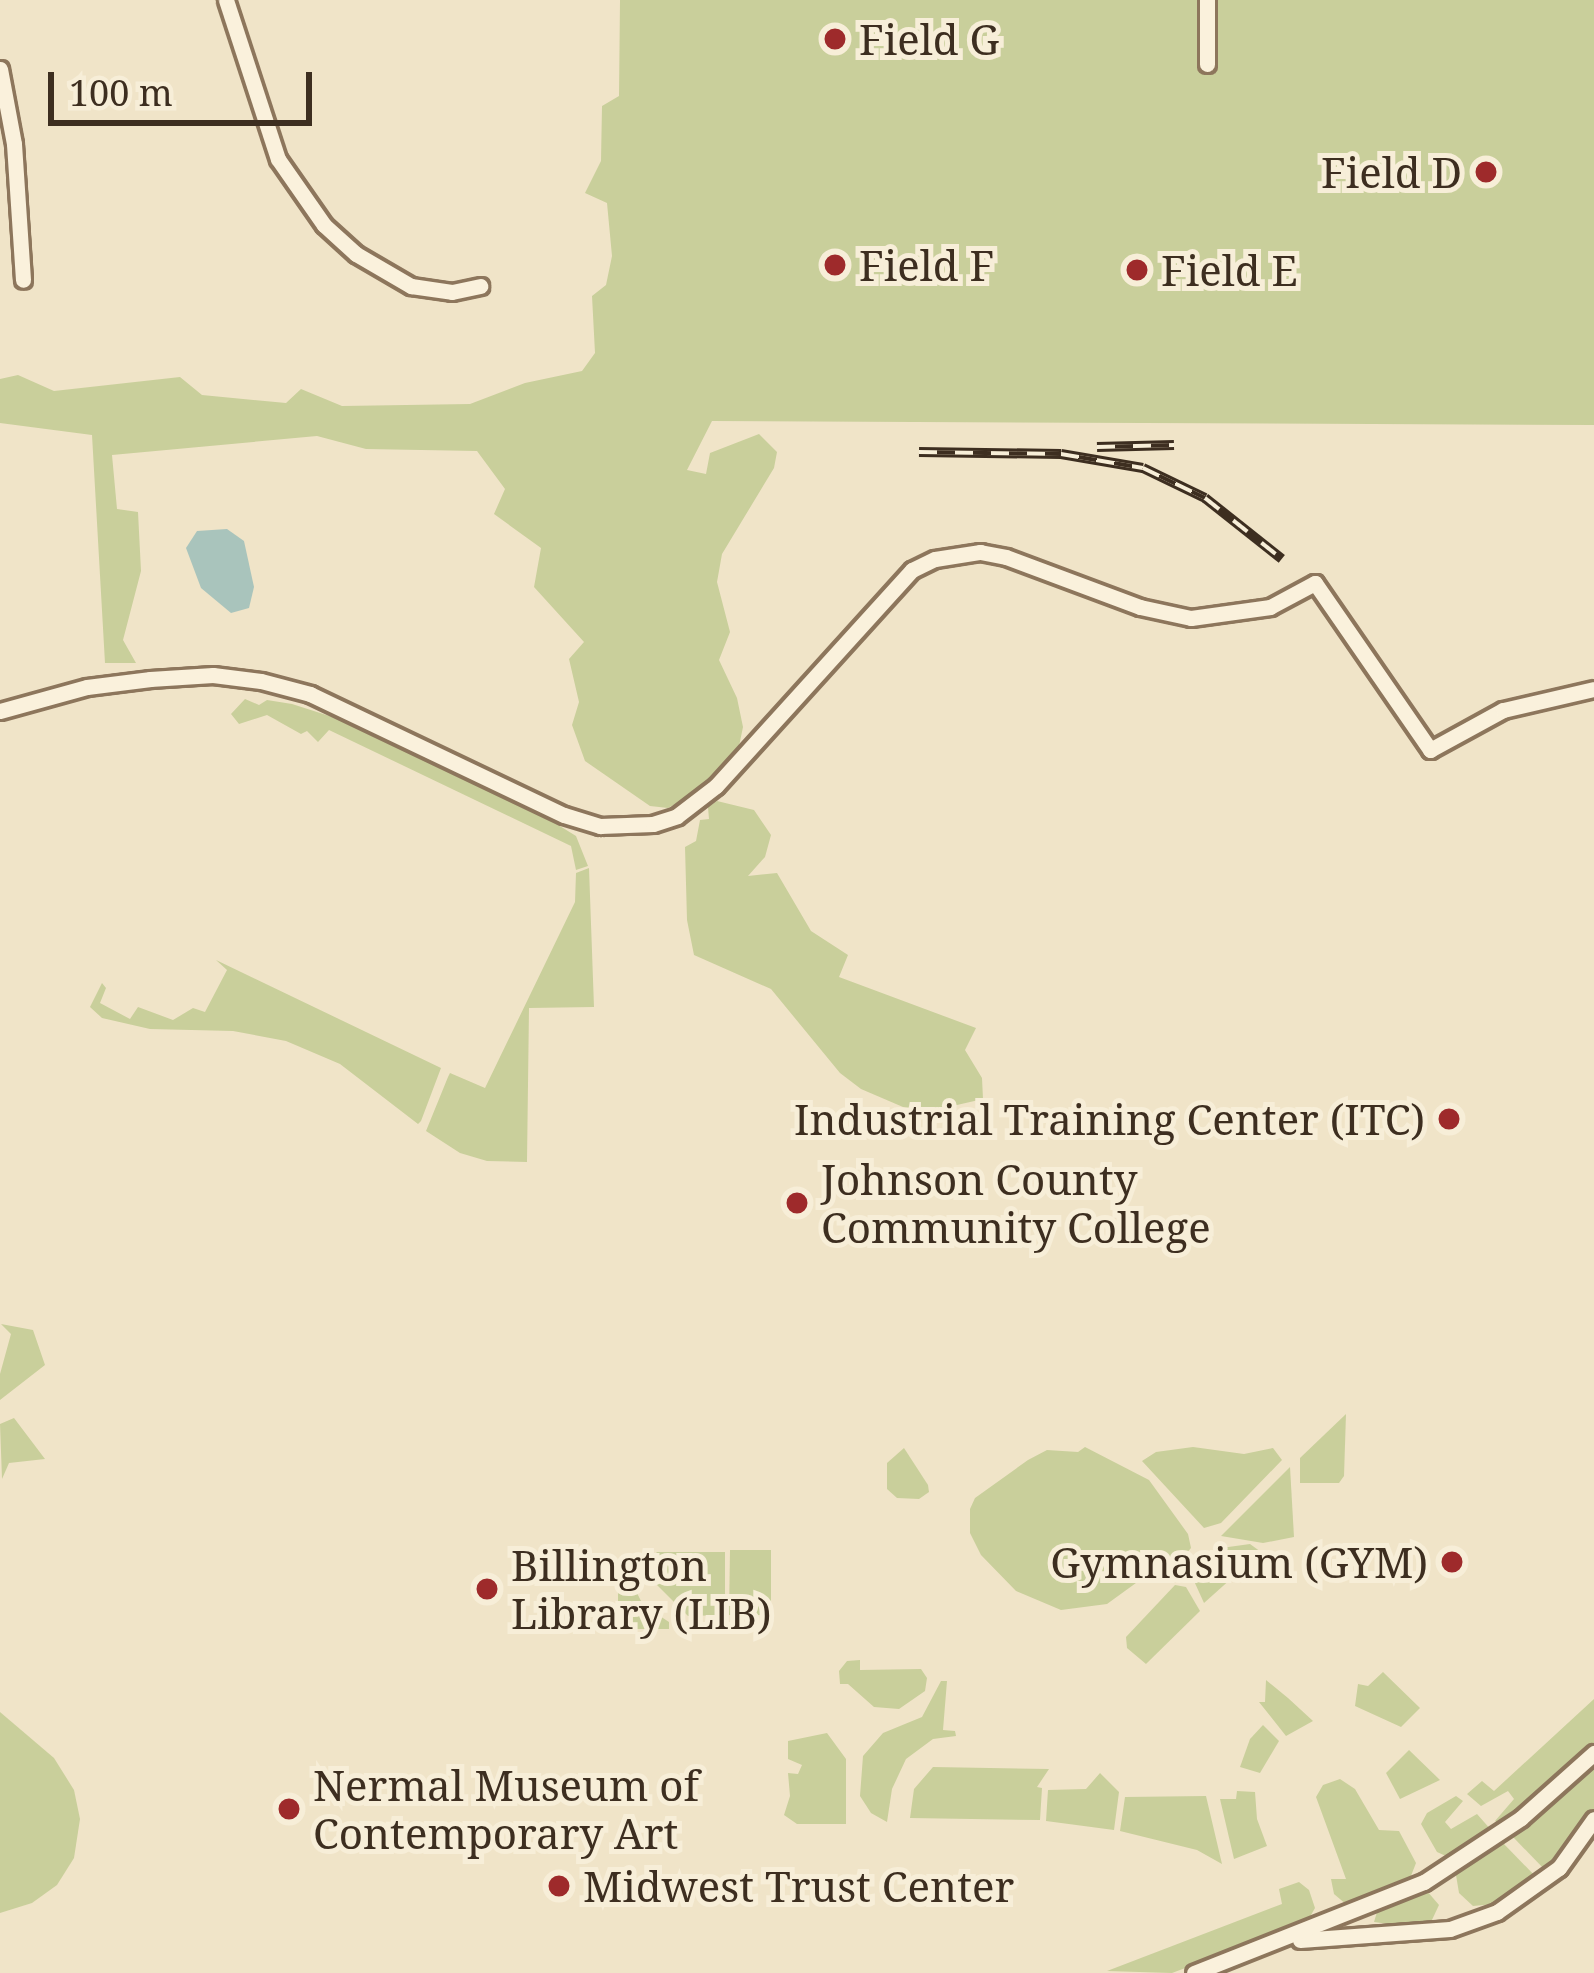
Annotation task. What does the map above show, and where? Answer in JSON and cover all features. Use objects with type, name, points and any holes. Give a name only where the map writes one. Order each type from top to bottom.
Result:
[{"type":"street","points":[[226,0],[278,159],[324,225],[356,254],[411,286],[452,292],[480,286]]},
{"type":"street","points":[[1207,0],[1207,64]]},
{"type":"street","points":[[0,68],[14,144],[23,280]]},
{"type":"street","points":[[0,711],[87,687],[150,679],[213,675],[261,681],[310,694],[564,815],[600,826],[653,824],[677,816],[716,786],[912,570],[935,559],[980,552],[1006,556],[1140,607],[1191,618],[1270,607],[1315,583],[1430,750],[1503,710],[1594,689]]},
{"type":"street","points":[[1194,1973],[1437,1875],[1521,1818],[1594,1754]]},
{"type":"street","points":[[1273,1943],[1450,1929],[1480,1919],[1559,1868],[1594,1819]]},
{"type":"green space","points":[[620,0],[1594,0],[1594,425],[712,421],[687,470],[706,474],[710,453],[759,434],[777,452],[774,468],[722,554],[717,582],[730,632],[719,660],[737,698],[743,727],[738,751],[696,793],[668,808],[650,806],[585,761],[572,725],[579,702],[569,659],[584,642],[534,587],[541,548],[494,514],[505,489],[477,451],[366,449],[317,436],[112,455],[117,509],[138,512],[141,571],[123,640],[136,663],[105,663],[92,435],[0,423],[0,379],[18,375],[54,391],[180,377],[202,395],[286,403],[301,389],[342,406],[470,404],[525,383],[582,371],[595,353],[592,296],[606,285],[612,256],[607,203],[585,193],[601,161],[602,106],[619,96]]},
{"type":"green space","points":[[245,699],[259,705],[267,700],[292,704],[345,721],[542,815],[576,836],[588,866],[576,870],[571,846],[329,730],[318,742],[307,731],[301,734],[267,715],[239,724],[231,714]]},
{"type":"green space","points":[[717,801],[754,810],[771,835],[765,857],[748,876],[777,873],[811,931],[848,955],[839,977],[976,1028],[965,1050],[982,1078],[983,1099],[931,1111],[903,1107],[861,1089],[840,1073],[771,989],[694,955],[687,920],[685,847],[696,841],[700,820],[709,819],[708,807]]},
{"type":"green space","points":[[589,868],[594,1007],[529,1008],[527,1162],[487,1161],[460,1153],[426,1131],[448,1077],[450,1073],[485,1088],[575,902],[576,873]]},
{"type":"green space","points":[[216,960],[441,1068],[421,1121],[418,1124],[340,1064],[286,1041],[233,1031],[150,1029],[102,1018],[90,1007],[102,983],[106,988],[100,1003],[130,1019],[138,1007],[173,1020],[193,1008],[205,1012],[227,970]]},
{"type":"green space","points":[[1,1324],[33,1330],[45,1365],[0,1400],[0,1374],[11,1334]]},
{"type":"green space","points":[[1346,1414],[1344,1476],[1339,1483],[1300,1483],[1300,1458]]},
{"type":"green space","points":[[14,1418],[45,1459],[9,1463],[2,1479],[0,1424]]},
{"type":"green space","points":[[1085,1447],[1149,1480],[1188,1534],[1191,1548],[1179,1562],[1147,1575],[1107,1604],[1061,1610],[1016,1591],[981,1555],[970,1533],[970,1509],[975,1498],[1028,1460],[1047,1450],[1078,1452]]},
{"type":"green space","points":[[1193,1447],[1244,1454],[1273,1448],[1282,1460],[1221,1523],[1204,1528],[1142,1461],[1156,1452]]},
{"type":"green space","points":[[904,1448],[928,1485],[929,1492],[919,1499],[897,1498],[887,1489],[887,1463]]},
{"type":"green space","points":[[1290,1467],[1294,1537],[1263,1543],[1221,1536]]},
{"type":"green space","points":[[1250,1544],[1261,1552],[1204,1603],[1189,1570],[1214,1549]]},
{"type":"green space","points":[[730,1550],[771,1550],[771,1615],[729,1615]]},
{"type":"green space","points":[[657,1552],[725,1552],[725,1615],[688,1616],[641,1569]]},
{"type":"green space","points":[[1175,1585],[1186,1587],[1200,1611],[1146,1664],[1127,1648],[1126,1637]]},
{"type":"green space","points":[[618,1591],[636,1591],[643,1605],[669,1622],[669,1629],[618,1629]]},
{"type":"green space","points":[[860,1660],[860,1670],[921,1669],[927,1678],[925,1691],[899,1709],[874,1707],[848,1684],[840,1684],[839,1671],[847,1661]]},
{"type":"green space","points":[[1383,1672],[1420,1708],[1401,1727],[1355,1706],[1358,1684],[1368,1686]]},
{"type":"green space","points":[[1266,1680],[1313,1721],[1286,1736],[1259,1702],[1265,1702]]},
{"type":"green space","points":[[941,1681],[947,1681],[943,1730],[955,1731],[956,1736],[933,1739],[906,1759],[892,1789],[887,1822],[871,1813],[860,1796],[863,1756],[883,1733],[922,1717]]},
{"type":"green space","points":[[1594,1699],[1594,1743],[1502,1825],[1495,1821],[1514,1799],[1508,1791],[1481,1806],[1467,1794],[1482,1781],[1494,1791]]},
{"type":"green space","points":[[0,1712],[54,1758],[74,1790],[80,1819],[74,1858],[57,1885],[32,1903],[0,1913]]},
{"type":"green space","points":[[1263,1725],[1279,1741],[1260,1773],[1240,1767],[1250,1739]]},
{"type":"green space","points":[[827,1733],[846,1759],[846,1824],[797,1824],[784,1815],[790,1796],[788,1773],[798,1774],[802,1765],[788,1759],[788,1741]]},
{"type":"green space","points":[[1409,1750],[1440,1780],[1400,1799],[1386,1773]]},
{"type":"green space","points":[[933,1767],[1049,1769],[1037,1787],[1042,1788],[1040,1820],[910,1818],[914,1789]]},
{"type":"green space","points":[[1594,1767],[1594,1810],[1546,1871],[1513,1837]]},
{"type":"green space","points":[[1100,1773],[1119,1792],[1114,1830],[1046,1821],[1048,1790],[1086,1789]]},
{"type":"green space","points":[[1340,1779],[1355,1789],[1379,1830],[1399,1831],[1416,1863],[1409,1881],[1347,1905],[1334,1894],[1331,1879],[1346,1879],[1316,1797],[1323,1785]]},
{"type":"green space","points":[[1237,1791],[1255,1792],[1257,1819],[1267,1846],[1234,1859],[1220,1799],[1236,1799]]},
{"type":"green space","points":[[1206,1796],[1222,1864],[1197,1850],[1120,1831],[1125,1797]]},
{"type":"green space","points":[[1456,1796],[1463,1801],[1445,1822],[1451,1829],[1477,1814],[1492,1831],[1448,1857],[1437,1852],[1421,1824],[1427,1813]]},
{"type":"green space","points":[[1503,1843],[1537,1878],[1495,1904],[1473,1906],[1459,1893],[1456,1875]]},
{"type":"green space","points":[[1299,1882],[1309,1890],[1315,1908],[1307,1922],[1172,1973],[1107,1971],[1282,1904],[1279,1889]]},
{"type":"green space","points":[[1427,1891],[1439,1905],[1431,1922],[1411,1927],[1374,1922],[1377,1912]]},
{"type":"water","points":[[227,529],[244,541],[254,587],[249,608],[231,613],[201,588],[186,548],[197,531]]},
{"type":"railway","points":[[1097,447],[1174,445]]},
{"type":"railway","points":[[919,452],[1061,454],[1143,468],[1205,498],[1282,559]]},
{"type":"place","name":"Field G","points":[[835,39]]},
{"type":"place","name":"Field D","points":[[1486,172]]},
{"type":"place","name":"Field F","points":[[835,265]]},
{"type":"place","name":"Field E","points":[[1137,270]]},
{"type":"place","name":"Industrial Training Center (ITC)","points":[[1449,1119]]},
{"type":"place","name":"Johnson County Community College","points":[[797,1203]]},
{"type":"place","name":"Gymnasium (GYM)","points":[[1452,1562]]},
{"type":"place","name":"Billington Library (LIB)","points":[[487,1589]]},
{"type":"place","name":"Nermal Museum of Contemporary Art","points":[[289,1809]]},
{"type":"place","name":"Midwest Trust Center","points":[[559,1886]]}]
